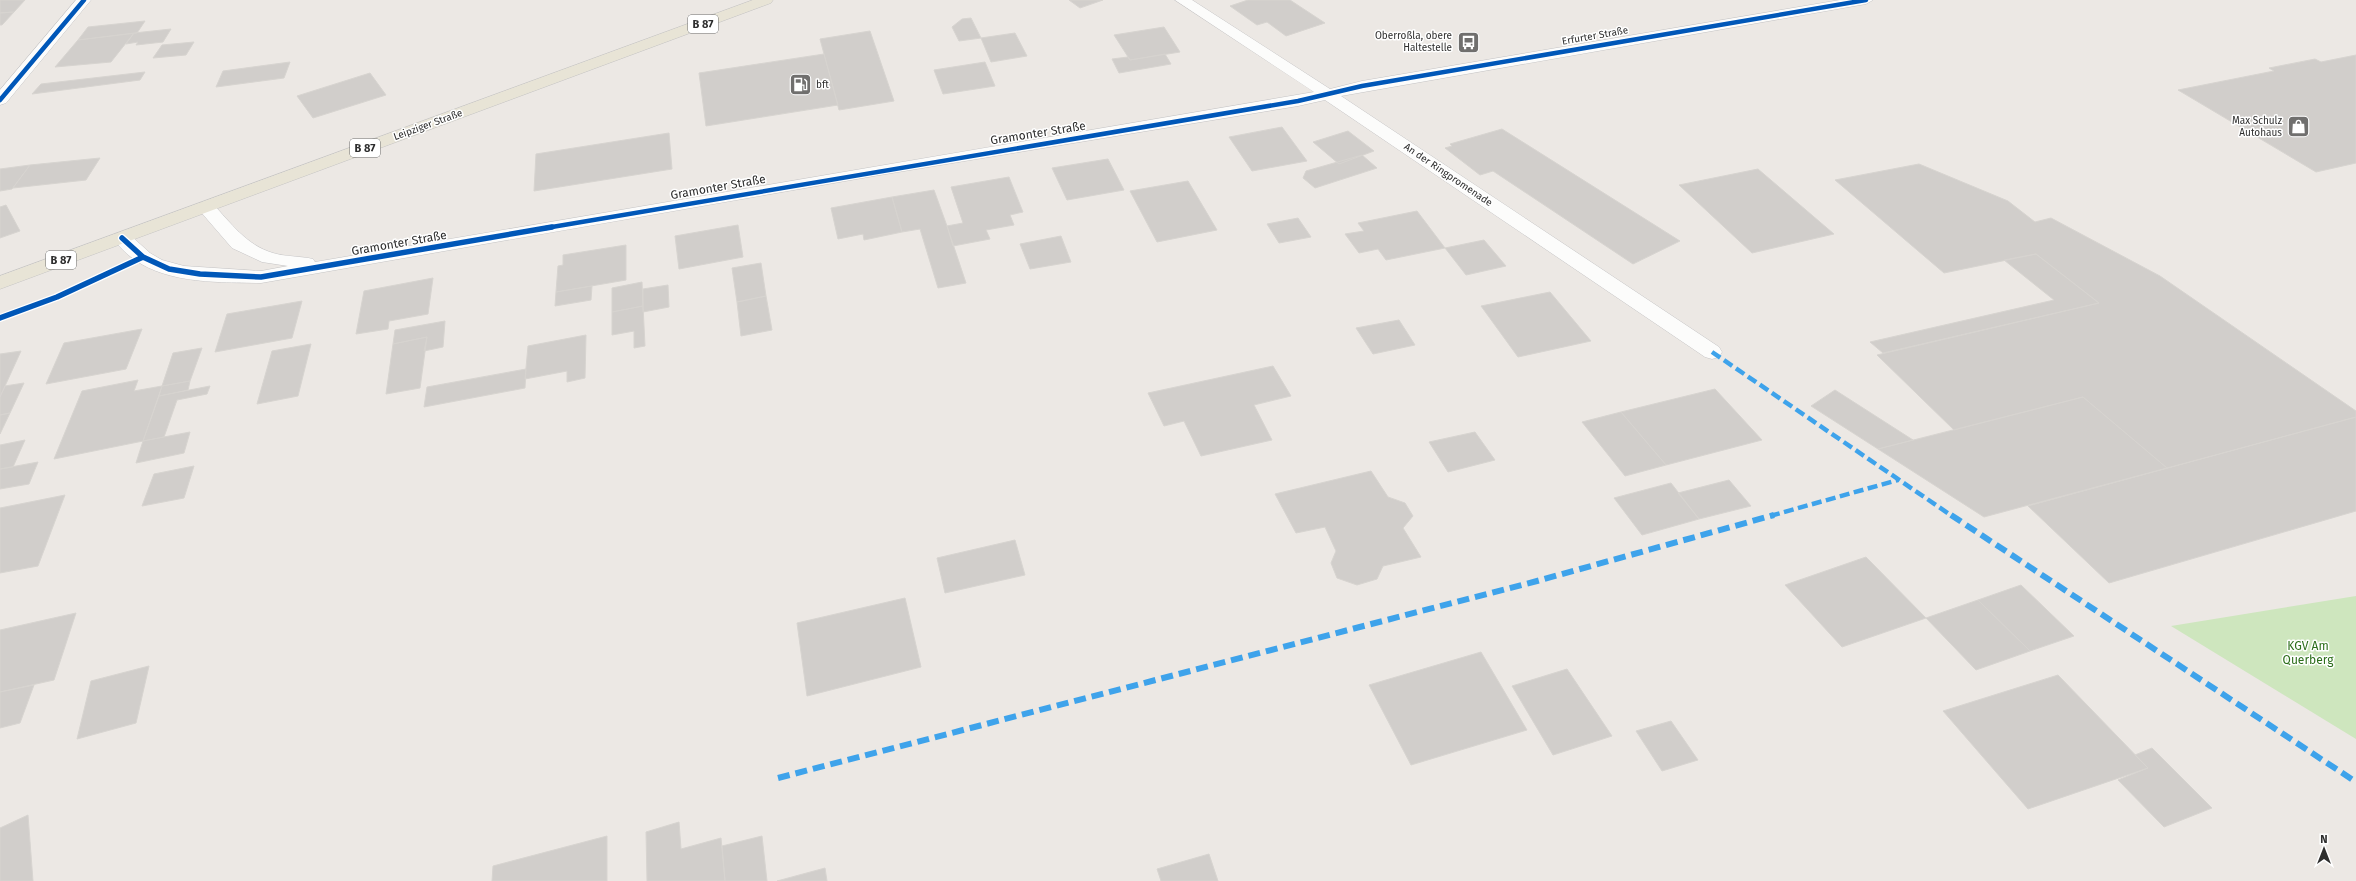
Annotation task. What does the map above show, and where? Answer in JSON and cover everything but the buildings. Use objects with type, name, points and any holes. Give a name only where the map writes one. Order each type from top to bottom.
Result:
[{"type":"main road","name":"Leipziger Straße","points":[[0,283],[766,0]]},
{"type":"street","points":[[0,100],[84,0]]},
{"type":"street","name":"An der Ringpromenade","points":[[1182,0],[1326,93],[1712,352]]},
{"type":"street","name":"Erfurter Straße","points":[[1326,93],[1858,1]]},
{"type":"street","name":"Gramonter Straße","points":[[122,238],[143,257],[167,267],[198,274],[261,277],[866,173],[1298,101],[1326,93]]},
{"type":"street","name":"Gramonter Straße","points":[[206,207],[239,244],[269,258],[325,266]]},
{"type":"green space","name":"KGV Am Querberg","points":[[2356,596],[2356,739],[2171,626]]},
{"type":"marked path","points":[[1712,352],[1898,480],[2356,782]]},
{"type":"marked path","points":[[778,778],[1537,581],[1898,480]]},
{"type":"cycle path","points":[[0,100],[84,0]]},
{"type":"cycle path","points":[[122,238],[143,257],[155,264],[169,269],[216,276],[261,277],[874,171],[1298,101],[1362,86],[1866,0]]},
{"type":"cycle path","points":[[0,318],[57,297],[143,257]]},
{"type":"place","name":"Oberroßla, obere Haltestelle","points":[[1468,42]]},
{"type":"place","name":"bft","points":[[801,85]]},
{"type":"place","name":"Max Schulz Autohaus","points":[[2298,127]]}]
